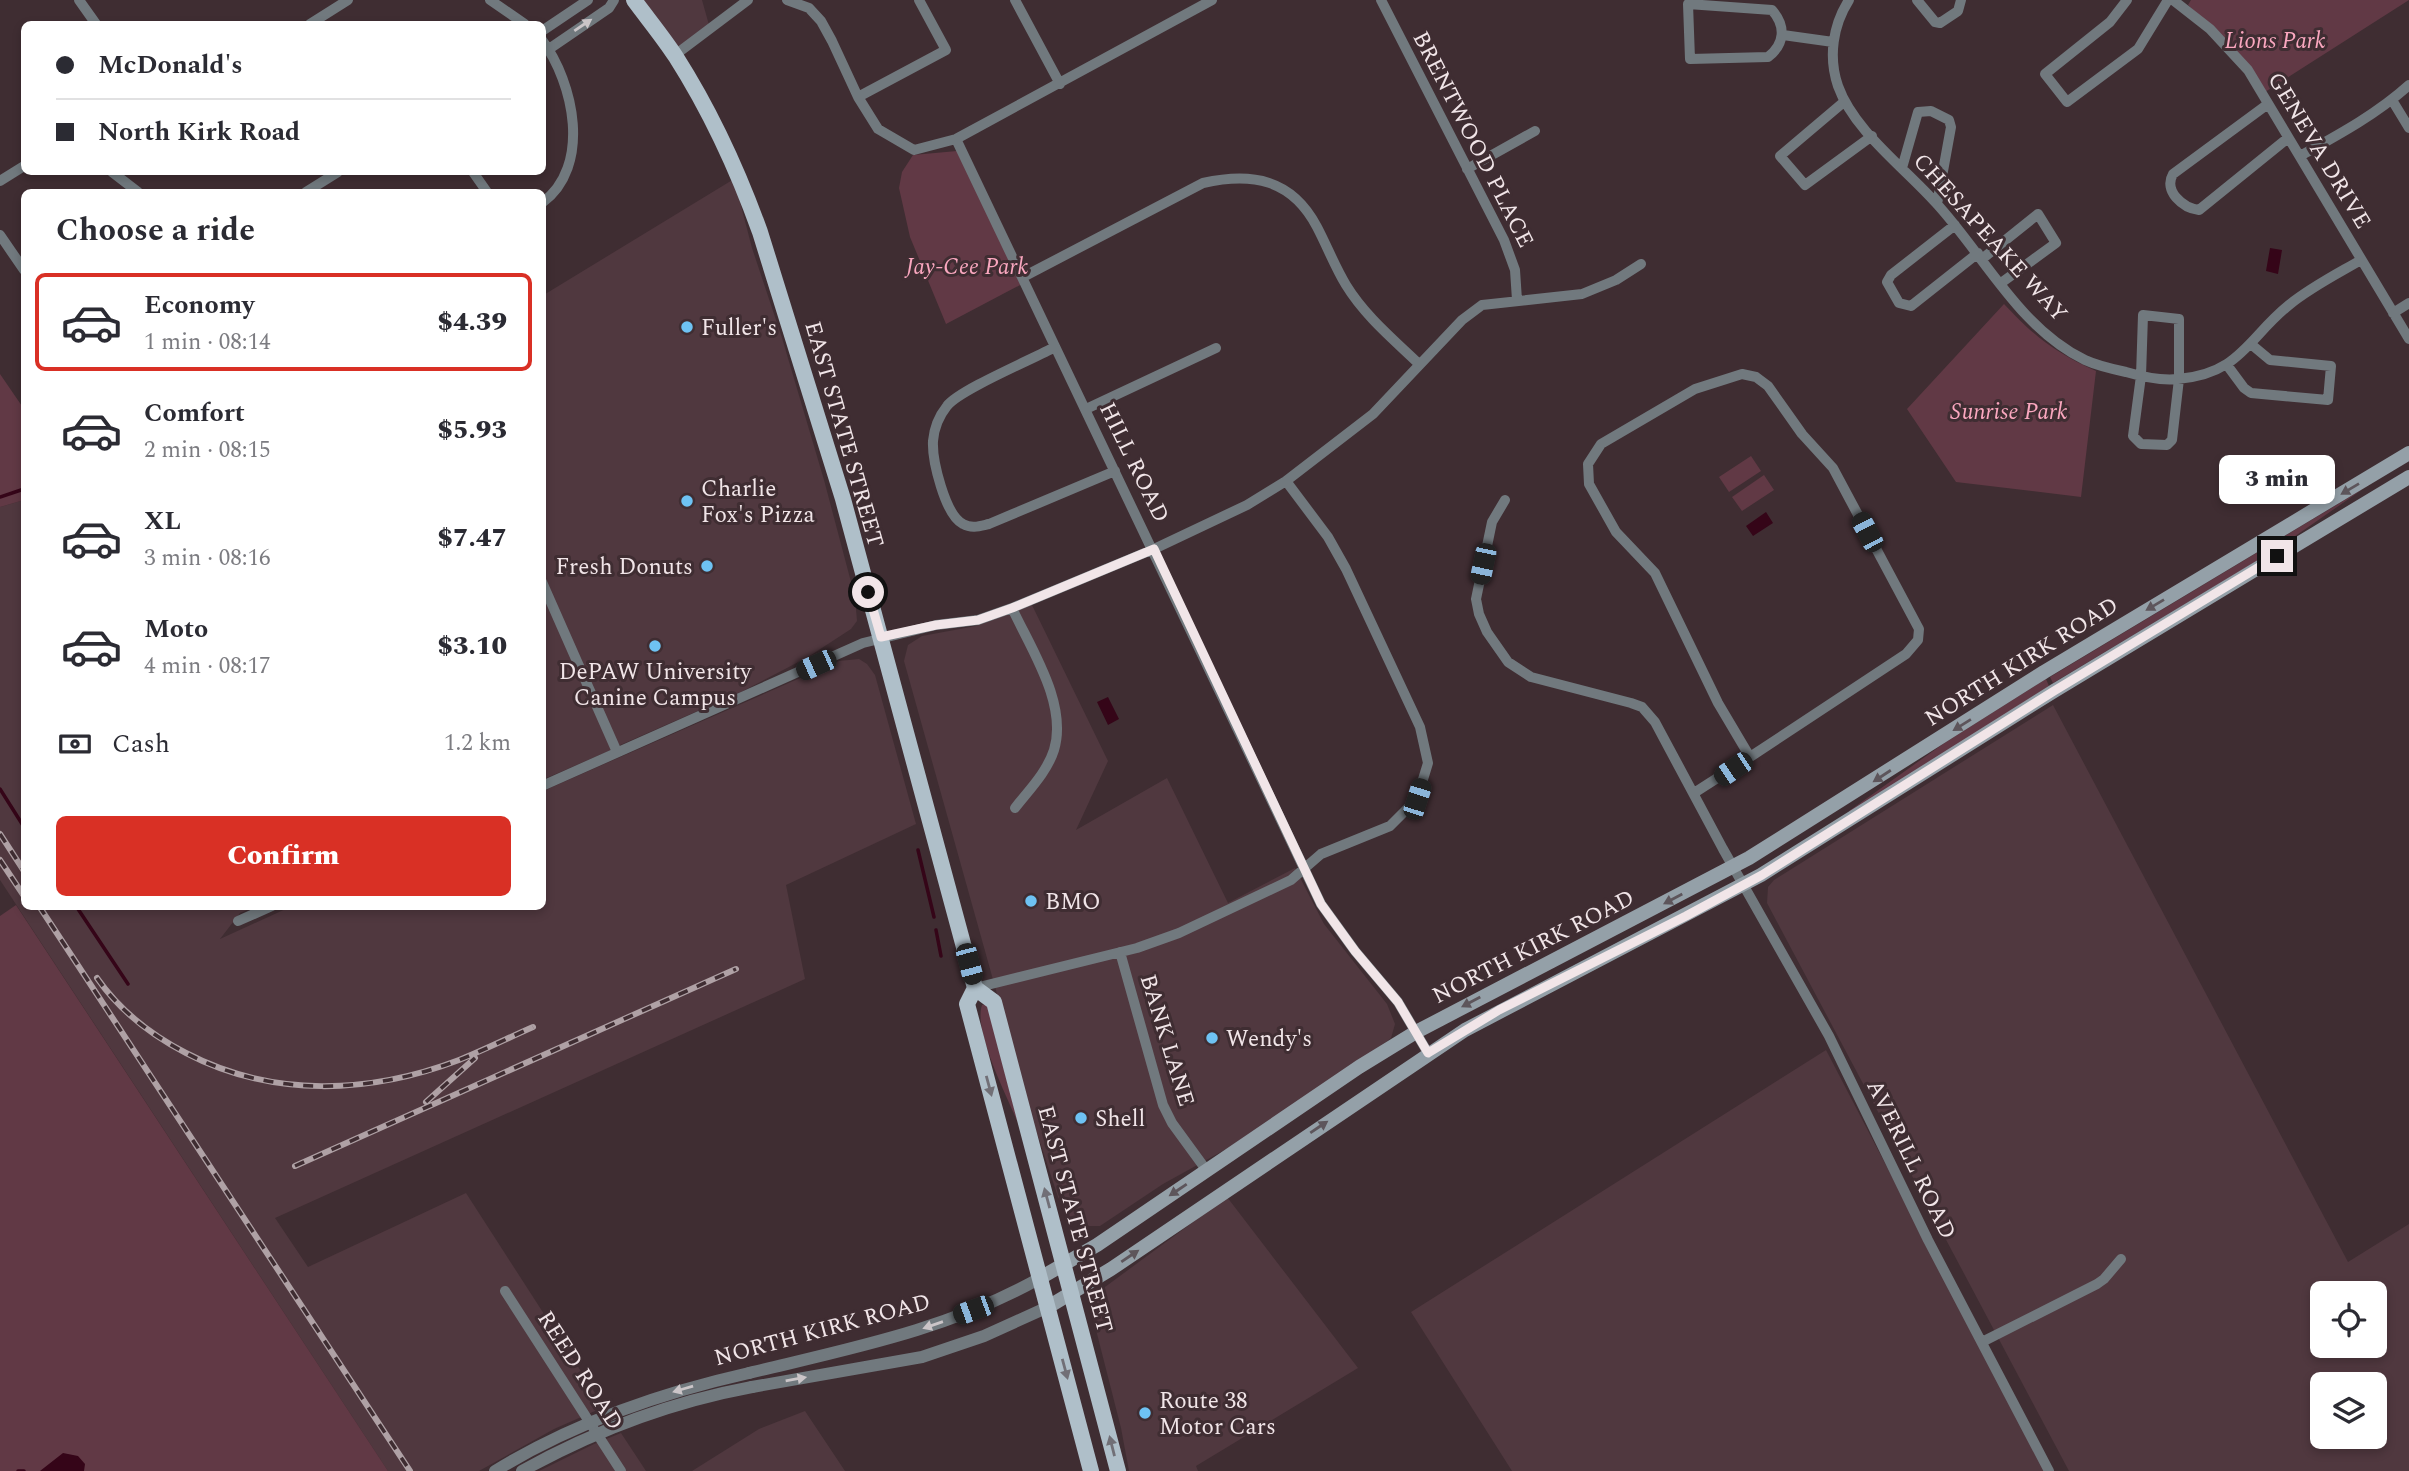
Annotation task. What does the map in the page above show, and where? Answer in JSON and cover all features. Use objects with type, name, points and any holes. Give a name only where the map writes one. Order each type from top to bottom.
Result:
[{"type":"main road","name":"EAST STATE STREET","points":[[634,0],[675,55],[716,126],[747,195],[821,424],[975,988],[993,1002],[1073,1293],[1118,1471]]},
{"type":"main road","name":"NORTH KIRK ROAD","points":[[1040,1278],[1097,1245],[1359,1067],[1416,1032],[1734,867],[1816,818],[2044,672],[2409,453]]},
{"type":"main road","name":"NORTH KIRK ROAD","points":[[1048,1307],[1073,1293],[1428,1053],[1499,1010],[1744,884],[1816,842],[2063,685],[2409,477]]},
{"type":"main road","name":"EAST STATE STREET","points":[[975,988],[967,1004],[1091,1471]]},
{"type":"street","points":[[79,0],[94,21]]},
{"type":"street","points":[[315,21],[348,0]]},
{"type":"street","points":[[490,0],[521,21]]},
{"type":"street","points":[[546,28],[588,0]]},
{"type":"street","points":[[546,200],[555,192],[573,155],[572,109],[546,44],[608,8],[614,0]]},
{"type":"street","points":[[675,55],[748,0]]},
{"type":"street","points":[[787,0],[809,8],[821,21],[874,126],[906,148],[914,150],[956,139],[1205,2]]},
{"type":"street","points":[[858,97],[946,50],[919,0]]},
{"type":"street","points":[[1015,0],[1060,84]]},
{"type":"street","name":"BRENTWOOD PLACE","points":[[1381,0],[1504,240],[1516,270],[1517,300]]},
{"type":"street","name":"CHESAPEAKE WAY","points":[[1849,0],[1841,13],[1832,48],[1837,85],[1851,113],[1937,204],[2018,306],[2048,335],[2075,354],[2105,367],[2161,380],[2196,377],[2227,365],[2252,345],[2293,302],[2361,260]]},
{"type":"street","points":[[1917,0],[1935,22],[1940,23],[1958,11],[1961,0]]},
{"type":"street","points":[[2127,0],[2110,22],[2045,74],[2067,102],[2138,49],[2171,0]]},
{"type":"street","name":"GENEVA DRIVE","points":[[2171,0],[2210,29],[2248,70],[2409,339]]},
{"type":"street","points":[[1688,4],[1772,10],[1779,18],[1783,35],[1777,50],[1768,57],[1690,59],[1688,4]]},
{"type":"street","points":[[1783,35],[1833,42]]},
{"type":"street","points":[[2300,156],[2392,100],[2409,85]]},
{"type":"street","points":[[2392,100],[2409,128]]},
{"type":"street","points":[[1845,101],[1780,156],[1805,185],[1872,136]]},
{"type":"street","points":[[2268,104],[2173,174],[2170,182],[2172,192],[2187,207],[2199,210],[2288,138]]},
{"type":"street","points":[[1902,168],[1918,112],[1931,111],[1944,116],[1951,127],[1937,204]]},
{"type":"street","points":[[1467,169],[1535,131]]},
{"type":"street","name":"HILL ROAD","points":[[956,139],[1154,549],[1321,904],[1355,951],[1387,987],[1428,1053]]},
{"type":"street","points":[[0,181],[21,168]]},
{"type":"street","points":[[116,175],[134,189]]},
{"type":"street","points":[[311,189],[333,175]]},
{"type":"street","points":[[1023,277],[1203,183],[1228,177],[1264,179],[1294,195],[1316,224],[1345,285],[1366,314],[1419,364]]},
{"type":"street","points":[[1955,225],[1891,275],[1887,282],[1891,294],[1899,303],[1911,306],[2038,214],[2056,243],[2001,283]]},
{"type":"street","points":[[0,234],[21,266]]},
{"type":"street","points":[[546,784],[863,643],[936,625],[978,620],[1012,608],[1154,549],[1248,505],[1286,481],[1373,414],[1462,320],[1482,305],[1582,294],[1616,280],[1641,264]]},
{"type":"street","points":[[2393,313],[2409,303]]},
{"type":"street","points":[[2143,315],[2179,319],[2179,379],[2172,440],[2167,445],[2141,444],[2133,436],[2141,376],[2143,315]]},
{"type":"street","points":[[2227,365],[2251,393],[2328,400],[2331,366],[2270,359],[2252,345]]},
{"type":"street","points":[[1055,347],[948,404],[938,421],[933,440],[934,458],[947,506],[953,517],[962,524],[974,527],[989,524],[1115,471]]},
{"type":"street","points":[[1086,409],[1216,348]]},
{"type":"street","points":[[1694,793],[1750,757],[1906,654],[1918,640],[1919,629],[1833,468],[1802,434],[1768,386],[1756,377],[1742,373],[1695,389],[1611,437],[1593,453],[1587,474],[1589,484],[1608,520],[1655,573],[1717,703],[1750,757]]},
{"type":"street","points":[[975,988],[1120,952],[1179,933],[1291,880],[1321,854],[1390,826],[1417,799],[1428,763],[1420,727],[1346,569],[1328,537],[1286,481]]},
{"type":"street","name":"AVERILL ROAD","points":[[1505,500],[1492,522],[1476,599],[1483,623],[1508,662],[1531,677],[1620,699],[1642,707],[1649,713],[1833,1044],[1928,1240],[2049,1471]]},
{"type":"street","points":[[546,591],[617,752]]},
{"type":"street","points":[[1012,608],[1051,692],[1058,720],[1054,750],[1042,774],[1015,808]]},
{"type":"street","points":[[238,921],[263,910]]},
{"type":"street","name":"BANK LANE","points":[[1120,952],[1163,1105],[1172,1123],[1207,1171]]},
{"type":"street","points":[[1982,1342],[2096,1284],[2104,1279],[2121,1259]]},
{"type":"street","name":"NORTH KIRK ROAD","points":[[495,1471],[562,1435],[628,1407],[684,1389],[860,1346],[940,1322],[1004,1297],[1040,1278]]},
{"type":"street","name":"REED ROAD","points":[[505,1291],[621,1471]]},
{"type":"street","name":"NORTH KIRK ROAD","points":[[522,1471],[577,1443],[626,1423],[704,1398],[922,1357],[985,1336],[1048,1307]]},
{"type":"shaded area","points":[[641,0],[702,0],[709,25],[677,48]]},
{"type":"shaded area","points":[[734,179],[752,248],[824,480],[855,597],[857,621],[851,629],[808,657],[743,691],[618,746],[546,587],[546,294]]},
{"type":"shaded area","points":[[2270,248],[2282,250],[2278,274],[2266,271]]},
{"type":"shaded area","points":[[21,501],[21,910],[247,910],[240,913],[220,939],[283,910],[546,910],[546,790],[839,661],[859,659],[867,664],[875,675],[916,824],[786,885],[805,979],[275,1218],[308,1267],[466,1193],[604,1407],[554,1429],[479,1471],[388,1471],[0,880],[0,507]]},
{"type":"shaded area","points":[[1766,512],[1773,523],[1753,536],[1746,526]]},
{"type":"shaded area","points":[[546,596],[611,750],[546,778]]},
{"type":"shaded area","points":[[1031,603],[1108,761],[1076,830],[1167,778],[1228,903],[1295,868],[1324,924],[1387,1004],[1395,1024],[1391,1038],[1386,1042],[1228,1148],[1163,1184],[1100,1226],[1089,1226],[1069,1217],[1058,1197],[1030,1112],[904,661],[908,645],[922,636],[976,626]]},
{"type":"shaded area","points":[[1108,697],[1119,719],[1108,725],[1097,702]]},
{"type":"shaded area","points":[[2053,705],[2348,1262],[2409,1224],[2409,1471],[2069,1471],[1767,903],[1768,887],[1774,880]]},
{"type":"shaded area","points":[[1826,1050],[2045,1471],[1512,1471],[1411,1312]]},
{"type":"shaded area","points":[[1227,1197],[1358,1368],[1196,1466],[1198,1471],[1129,1471],[1093,1318],[1095,1302],[1105,1287]]},
{"type":"shaded area","points":[[805,1411],[845,1471],[692,1471],[759,1429]]},
{"type":"shaded area","points":[[621,1433],[646,1471],[539,1471],[594,1444]]},
{"type":"shaded area","points":[[63,1453],[78,1456],[85,1464],[84,1471],[40,1471]]},
{"type":"green space","name":"Lions Park","points":[[2191,0],[2409,0],[2265,92],[2235,50],[2188,5]]},
{"type":"green space","name":"Jay-Cee Park","points":[[957,151],[1022,284],[946,324],[910,237],[899,188],[902,172],[913,155]]},
{"type":"green space","name":"Sunrise Park","points":[[2004,304],[2046,343],[2096,371],[2081,497],[1956,482],[1907,409]]},
{"type":"green space","points":[[0,374],[21,405],[21,501],[0,507]]},
{"type":"green space","points":[[1751,456],[1761,471],[1729,492],[1719,477]]},
{"type":"green space","points":[[1764,475],[1774,490],[1742,511],[1732,497]]},
{"type":"green space","points":[[2363,489],[2275,550],[2053,683],[2050,677]]},
{"type":"green space","points":[[2046,679],[2049,686],[1850,813],[1849,811],[1943,744]]},
{"type":"green space","points":[[16,905],[388,1471],[0,1471],[0,916]]},
{"type":"green space","points":[[987,1004],[1018,1123],[992,1064],[982,1031],[982,1005]]},
{"type":"waterway","points":[[0,497],[21,490]]},
{"type":"waterway","points":[[0,789],[21,822]]},
{"type":"waterway","points":[[918,850],[934,917]]},
{"type":"waterway","points":[[79,910],[128,984]]},
{"type":"waterway","points":[[936,930],[941,956]]},
{"type":"waterway","points":[[18,1471],[24,1471]]},
{"type":"railway","points":[[0,834],[21,866]]},
{"type":"railway","points":[[0,860],[21,892]]},
{"type":"railway","points":[[42,910],[410,1471]]},
{"type":"railway","points":[[295,1166],[736,969]]},
{"type":"railway","points":[[97,978],[126,1011],[173,1046],[219,1068],[252,1078],[287,1084],[356,1085],[391,1080],[459,1060],[533,1027]]},
{"type":"railway","points":[[426,1102],[475,1058]]},
{"type":"place","name":"Fuller's","points":[[687,327]]},
{"type":"place","name":"Charlie Fox's Pizza","points":[[687,501]]},
{"type":"place","name":"Fresh Donuts","points":[[707,566]]},
{"type":"place","name":"DePAW University Canine Campus","points":[[655,646]]},
{"type":"place","name":"BMO","points":[[1031,901]]},
{"type":"place","name":"Wendy's","points":[[1212,1038]]},
{"type":"place","name":"Shell","points":[[1081,1118]]},
{"type":"place","name":"Route 38 Motor Cars","points":[[1145,1413]]},
{"type":"route","points":[[868,592],[881,637],[936,625],[978,620],[1154,549],[1321,904],[1355,951],[1398,1002],[1428,1053],[1499,1010],[1762,875],[1952,754],[2277,556]]}]
